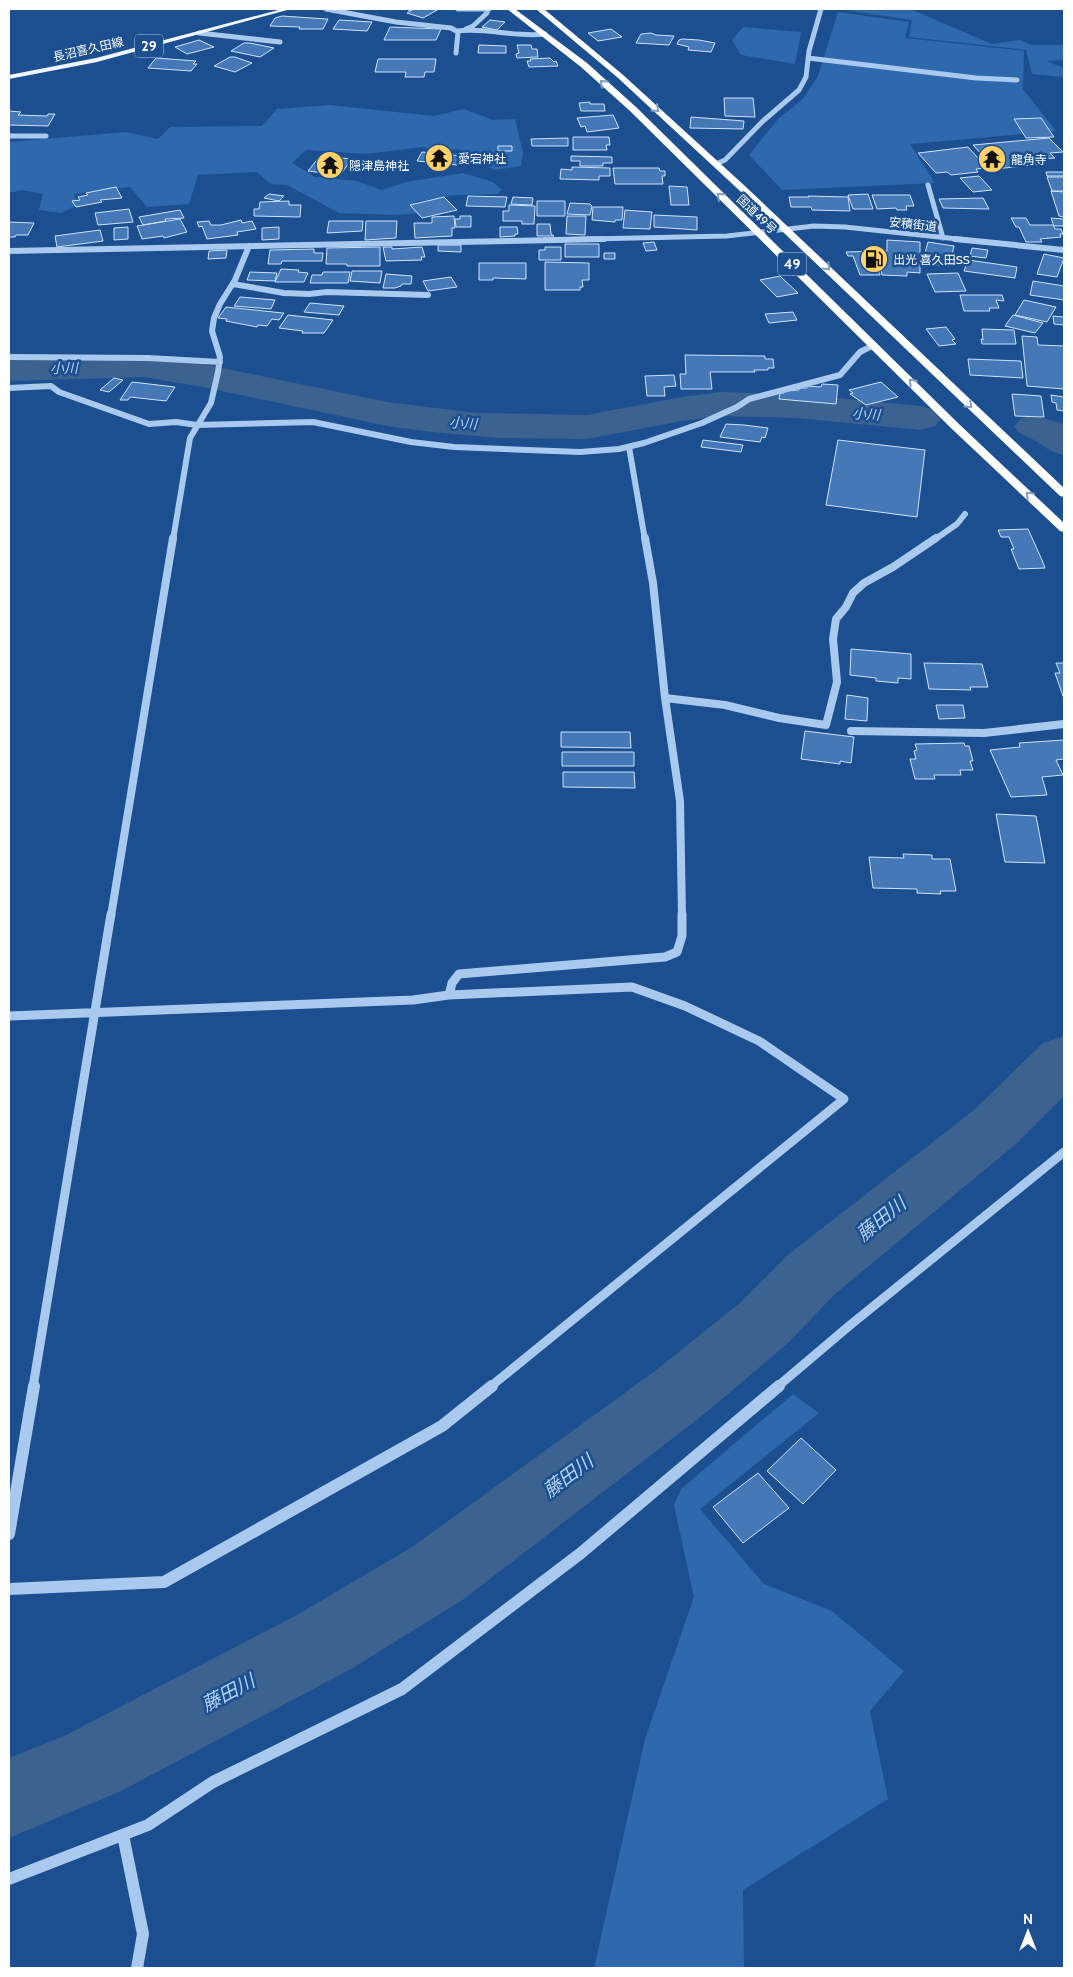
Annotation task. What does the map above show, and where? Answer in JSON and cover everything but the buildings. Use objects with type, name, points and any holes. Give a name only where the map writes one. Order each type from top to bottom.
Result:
[{"type":"highway","name":"国道49号","points":[[511,9],[545,34],[633,110],[692,170],[874,344],[956,427],[1064,529]]},
{"type":"highway","name":"国道49号","points":[[540,9],[607,64],[786,228],[1064,494]]},
{"type":"main road","name":"長沼喜久田線","points":[[9,77],[97,60],[288,9]]},
{"type":"street","points":[[326,9],[396,22],[451,28],[457,31],[473,26],[487,13],[488,9],[458,9]]},
{"type":"street","points":[[716,164],[724,160],[763,121],[799,90],[806,77],[808,58],[821,9]]},
{"type":"street","points":[[466,29],[526,36],[545,34]]},
{"type":"street","points":[[456,53],[459,35],[457,31]]},
{"type":"street","points":[[199,33],[280,42]]},
{"type":"street","points":[[808,58],[976,78],[1017,80]]},
{"type":"street","points":[[9,136],[46,136]]},
{"type":"street","points":[[928,185],[943,238]]},
{"type":"street","name":"安積街道","points":[[9,251],[727,236],[814,226],[845,227],[1064,250]]},
{"type":"street","points":[[9,1534],[190,438],[211,403],[220,362],[212,331],[214,318],[244,262],[249,246]]},
{"type":"street","points":[[232,284],[292,294],[327,292],[428,295]]},
{"type":"street","points":[[9,388],[50,386],[59,392],[150,424],[176,422],[197,424],[313,422],[411,442],[454,447],[580,452],[629,447],[702,423],[737,407],[749,399],[840,375],[860,352],[874,344]]},
{"type":"street","points":[[9,357],[148,358],[220,362]]},
{"type":"street","points":[[449,995],[452,983],[459,974],[664,957],[678,952],[682,936],[680,801],[665,698],[653,583],[629,447]]},
{"type":"street","points":[[665,698],[725,705],[779,718],[826,725],[837,682],[833,638],[836,619],[846,607],[852,593],[864,583],[893,567],[957,524],[965,514]]},
{"type":"street","points":[[851,732],[984,733],[1064,724]]},
{"type":"street","points":[[9,1016],[413,1000],[449,995],[632,987],[685,1006],[760,1041],[844,1100],[442,1426],[164,1582],[9,1589]]},
{"type":"street","points":[[9,1879],[148,1825],[214,1782],[402,1690],[581,1553],[849,1326],[1064,1152]]},
{"type":"street","points":[[123,1835],[143,1934],[137,1968]]},
{"type":"shaded area","points":[[839,9],[910,9],[992,44],[1020,40],[1031,45],[1064,45],[1064,60],[1046,61],[1064,68],[1064,77],[1032,74],[1026,50],[909,37],[912,20]]},
{"type":"shaded area","points":[[838,12],[909,22],[905,38],[1024,51],[1023,89],[1056,131],[910,144],[935,183],[782,190],[749,155],[778,119],[803,99],[818,76]]},
{"type":"shaded area","points":[[743,27],[801,32],[795,64],[741,55],[732,40]]},
{"type":"shaded area","points":[[330,105],[434,116],[464,109],[493,120],[515,119],[523,153],[521,166],[494,170],[458,149],[442,152],[422,147],[366,154],[306,150],[292,163],[315,177],[357,181],[382,190],[406,182],[463,173],[493,182],[502,190],[497,194],[456,195],[414,202],[423,213],[395,215],[339,213],[287,185],[270,184],[257,172],[198,175],[189,204],[147,207],[130,187],[74,194],[78,205],[61,213],[39,210],[43,194],[22,190],[9,193],[9,142],[126,132],[158,139],[170,127],[262,126],[277,109]]},
{"type":"shaded area","points":[[793,1394],[819,1413],[700,1509],[764,1584],[832,1611],[904,1671],[870,1711],[888,1799],[743,1890],[744,1968],[594,1968],[645,1739],[694,1597],[674,1505],[681,1489]]},
{"type":"waterway","name":"小川","points":[[9,370],[144,366],[203,375],[387,414],[454,423],[500,426],[587,427],[607,425],[682,409],[721,404],[796,406],[921,418]]},
{"type":"waterway","name":"小川","points":[[1034,427],[1048,431],[1064,443]]},
{"type":"waterway","name":"藤田川","points":[[9,1798],[93,1763],[324,1642],[438,1573],[679,1393],[764,1323],[812,1274],[995,1127],[1064,1059]]},
{"type":"place","name":"愛宕神社","points":[[439,158]]},
{"type":"place","name":"龍角寺","points":[[992,159]]},
{"type":"place","name":"隠津島神社","points":[[330,165]]},
{"type":"place","name":"出光 喜久田SS","points":[[874,259]]}]
